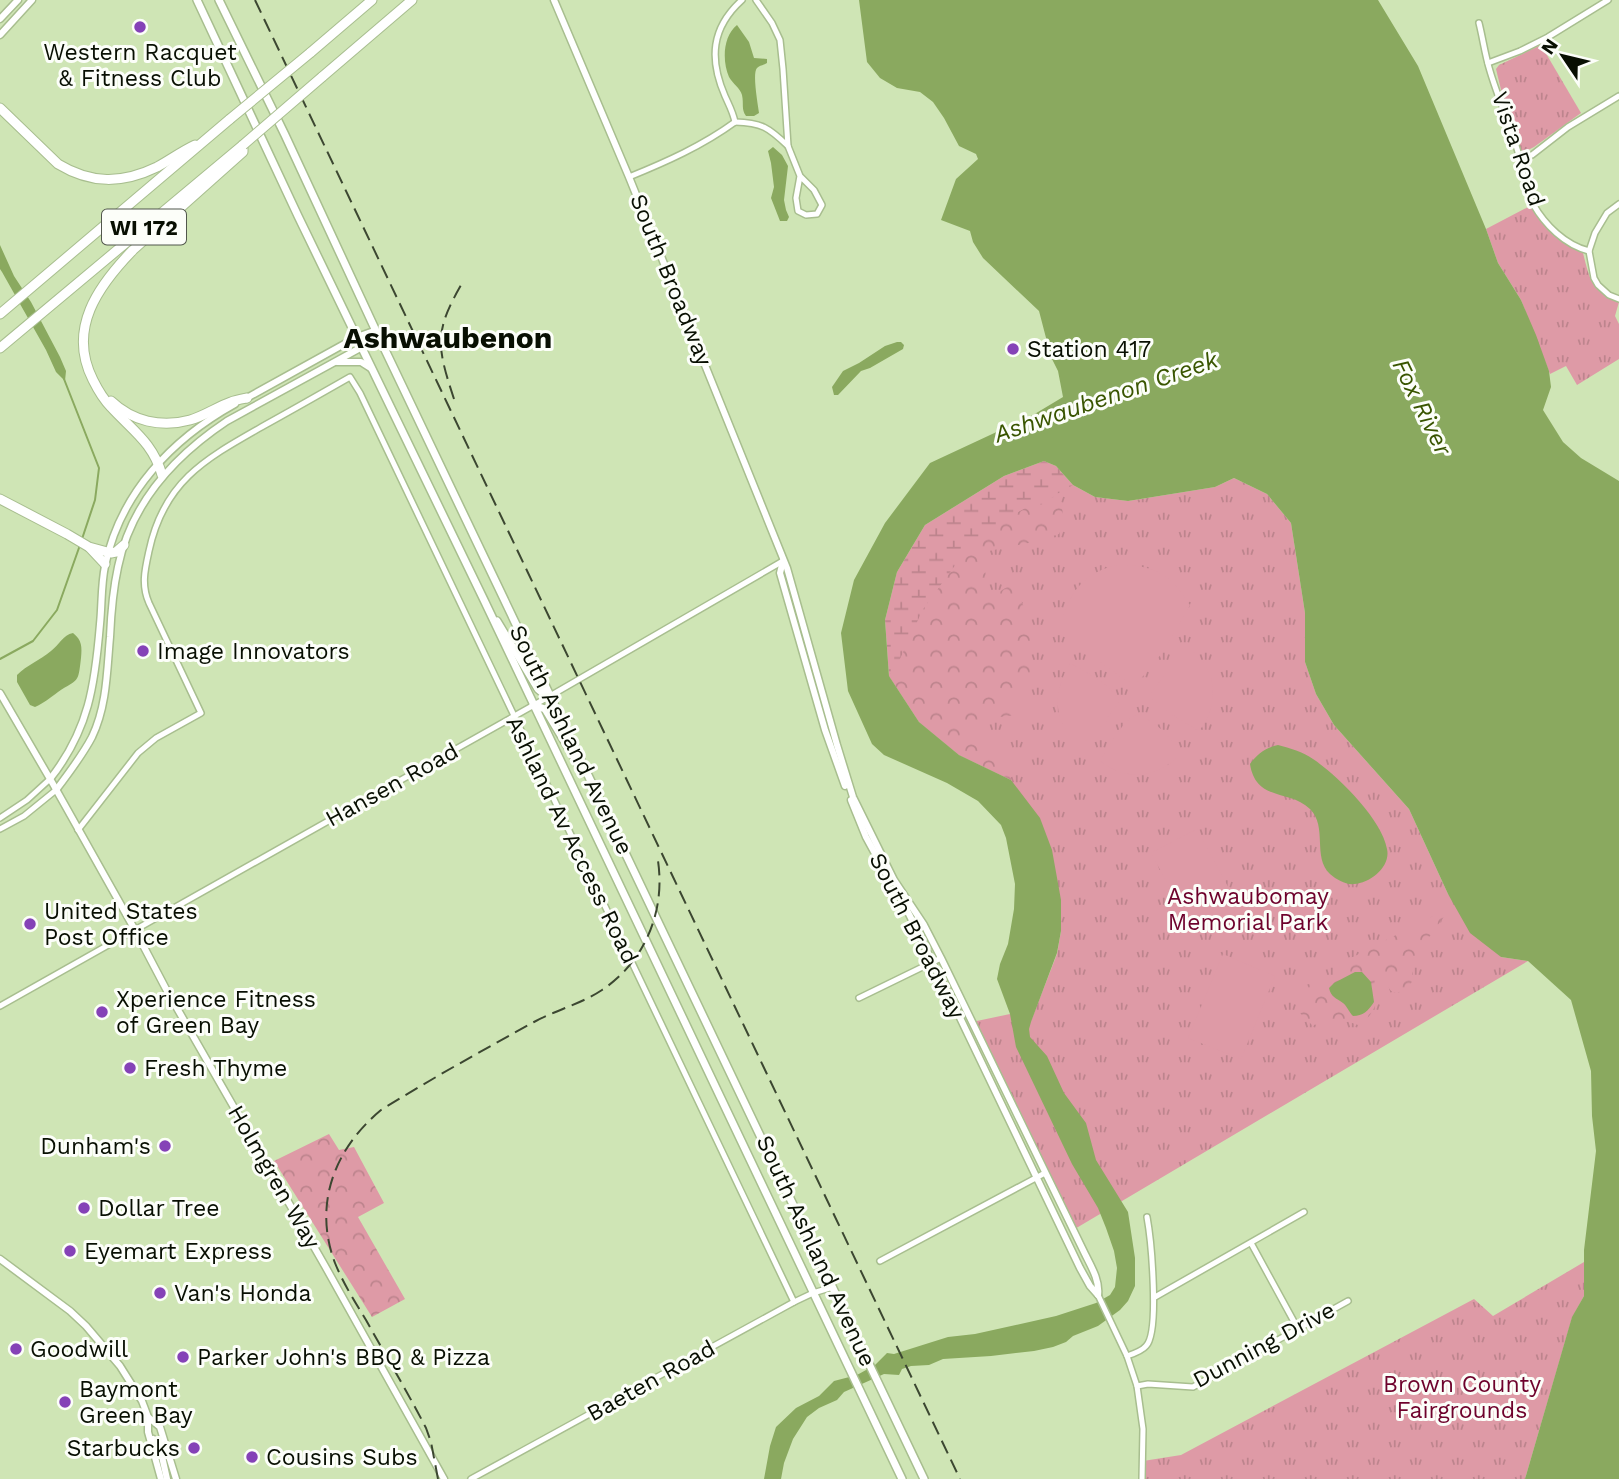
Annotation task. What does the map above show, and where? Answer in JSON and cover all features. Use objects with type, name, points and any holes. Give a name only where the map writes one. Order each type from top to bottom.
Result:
[{"type":"highway","name":"WI 172","points":[[0,314],[372,0]]},
{"type":"highway","name":"WI 172","points":[[0,348],[412,0]]},
{"type":"highway","points":[[1,108],[58,164],[89,178],[107,180],[135,175],[157,167],[183,150],[209,138]]},
{"type":"highway","points":[[162,475],[159,462],[149,446],[102,397],[97,388],[87,365],[84,329],[95,297],[113,271],[243,152],[243,145]]},
{"type":"highway","points":[[97,388],[130,415],[165,424],[190,420],[230,402],[247,398]]},
{"type":"highway","points":[[0,499],[89,547],[109,553],[116,552],[124,545]]},
{"type":"highway","points":[[89,547],[106,564]]},
{"type":"main road","name":"South Ashland Avenue","points":[[197,0],[902,1479]]},
{"type":"main road","name":"South Ashland Avenue","points":[[219,0],[924,1479]]},
{"type":"main road","points":[[484,600],[537,689],[550,696]]},
{"type":"main road","points":[[533,705],[545,709],[580,768],[590,779]]},
{"type":"street","points":[[0,19],[18,0]]},
{"type":"street","points":[[0,35],[32,0]]},
{"type":"street","name":"South Broadway","points":[[554,0],[629,177],[787,568],[853,797],[894,880],[924,925],[941,958],[1094,1274],[1099,1289],[1098,1295]]},
{"type":"street","points":[[735,122],[715,63],[715,42],[724,20],[742,0]]},
{"type":"street","points":[[756,0],[780,40],[788,146],[800,176],[814,190],[822,205],[817,214],[806,215],[798,211],[796,198],[800,176]]},
{"type":"street","points":[[1488,63],[1548,37],[1608,0]]},
{"type":"street","name":"Vista Road","points":[[1479,23],[1488,63],[1529,195],[1540,215],[1566,241],[1589,251]]},
{"type":"street","points":[[1520,160],[1532,155],[1590,112],[1619,96]]},
{"type":"street","points":[[629,177],[669,160],[735,122],[753,122],[772,131],[788,146]]},
{"type":"street","points":[[1619,204],[1607,213],[1595,233],[1589,251],[1598,285],[1609,295],[1619,299]]},
{"type":"street","points":[[0,818],[27,800],[50,779],[63,763],[84,720],[93,691],[106,564],[119,523],[142,483],[180,441],[200,425],[356,337],[376,331]]},
{"type":"street","points":[[0,829],[24,816],[56,790],[92,736],[105,692],[111,618],[124,545],[143,503],[162,475],[190,448],[227,421],[362,347],[376,331]]},
{"type":"street","points":[[335,362],[361,362],[372,369]]},
{"type":"street","name":"Ashland Av Access Road","points":[[78,830],[132,760],[147,745],[201,713],[143,587],[151,540],[162,511],[189,474],[216,453],[350,377],[794,1302]]},
{"type":"street","name":"South Broadway","points":[[783,561],[780,573],[832,753],[866,837],[910,915],[1080,1268],[1098,1295],[1127,1356],[1137,1386],[1143,1429],[1142,1479]]},
{"type":"street","name":"Hansen Road","points":[[0,1006],[550,696],[783,561]]},
{"type":"street","name":"Holmgren Way","points":[[0,694],[444,1479]]},
{"type":"street","points":[[859,998],[941,958]]},
{"type":"street","points":[[880,1262],[1045,1173]]},
{"type":"street","points":[[1155,1297],[1304,1212]]},
{"type":"street","points":[[1127,1356],[1147,1346],[1150,1339],[1155,1297],[1147,1217]]},
{"type":"street","points":[[1251,1243],[1298,1329]]},
{"type":"street","points":[[0,1259],[86,1326],[124,1372],[142,1401],[148,1418],[148,1432],[161,1479]]},
{"type":"street","name":"Baeten Road","points":[[471,1479],[794,1302],[833,1287]]},
{"type":"street","name":"Dunning Drive","points":[[1137,1386],[1148,1384],[1193,1387],[1348,1301]]},
{"type":"street","points":[[148,1418],[160,1427],[176,1479]]},
{"type":"street","points":[[148,1432],[161,1452],[167,1479]]},
{"type":"green space","points":[[1541,45],[1581,113],[1524,152],[1504,102],[1496,69],[1499,65]]},
{"type":"green space","points":[[1530,206],[1560,240],[1583,253],[1590,277],[1597,289],[1619,302],[1615,316],[1619,324],[1619,359],[1577,385],[1566,366],[1550,374],[1521,300],[1498,263],[1486,229]]},
{"type":"green space","name":"Ashwaubomay Memorial Park","points":[[1044,461],[1073,485],[1095,497],[1128,501],[1215,487],[1234,478],[1267,494],[1291,523],[1305,613],[1305,662],[1316,694],[1334,725],[1409,809],[1448,894],[1501,957],[1528,961],[1073,1230],[972,1022],[1010,1014],[1031,1021],[1057,954],[1061,931],[1011,780],[959,755],[919,722],[889,676],[897,572]]},
{"type":"green space","points":[[1044,461],[1056,466],[1073,485],[1044,504],[1027,507],[1005,519],[967,549],[923,609],[899,661],[889,676],[885,620],[897,572],[925,525],[1004,476]]},
{"type":"green space","points":[[1060,492],[1064,523],[1059,534],[989,551],[983,559],[989,597],[1011,586],[1040,638],[1036,648],[1027,654],[1019,651],[1022,660],[1026,659],[1036,671],[1033,685],[1008,699],[1010,704],[1029,706],[1024,714],[992,718],[980,731],[980,741],[1010,765],[1011,780],[959,755],[920,723],[889,676],[923,609],[967,549],[1005,519],[1027,507],[1044,504]]},
{"type":"green space","points":[[1118,565],[1134,565],[1164,575],[1190,605],[1163,652],[1139,681],[1128,682],[1098,660],[1060,620],[1084,581],[1097,572]]},
{"type":"green space","points":[[1190,650],[1206,667],[1213,688],[1210,711],[1199,731],[1152,699],[1151,693],[1166,673]]},
{"type":"green space","points":[[1070,663],[1106,685],[1119,703],[1107,721],[1081,745],[1064,726],[1058,706],[1060,685]]},
{"type":"green space","points":[[1140,714],[1161,729],[1183,752],[1163,767],[1143,774],[1122,773],[1100,761],[1128,720]]},
{"type":"green space","points":[[1197,829],[1240,909],[1194,933],[1151,853]]},
{"type":"green space","points":[[1449,910],[1413,959],[1412,980],[1408,988],[1396,993],[1391,991],[1382,979],[1375,980],[1375,1005],[1362,1023],[1358,1025],[1338,1018],[1312,1025],[1299,1012],[1297,996],[1306,985],[1333,976],[1335,969],[1351,958]]},
{"type":"green space","points":[[1223,954],[1275,976],[1241,1059],[1188,1038]]},
{"type":"green space","points":[[329,1134],[339,1150],[354,1147],[384,1203],[358,1217],[405,1299],[372,1317],[274,1161]]},
{"type":"green space","name":"Brown County Fairgrounds","points":[[1584,1262],[1584,1296],[1572,1318],[1525,1479],[1142,1479],[1143,1461],[1181,1455],[1474,1299],[1493,1316]]},
{"type":"water","points":[[859,0],[1378,0],[1418,66],[1498,263],[1521,300],[1536,335],[1549,371],[1551,387],[1543,410],[1563,442],[1581,458],[1619,481],[1619,1479],[1525,1479],[1572,1317],[1584,1296],[1584,1250],[1596,1151],[1591,1071],[1571,1000],[1528,961],[1501,957],[1470,933],[1448,894],[1409,809],[1334,725],[1316,694],[1305,662],[1305,613],[1291,523],[1267,494],[1234,478],[1215,487],[1128,501],[1095,497],[1073,485],[1056,466],[1044,461],[1004,476],[925,525],[897,572],[885,620],[889,676],[919,722],[959,755],[1011,780],[1040,818],[1052,850],[1061,900],[1061,931],[1057,953],[1031,1022],[1030,1037],[1047,1056],[1064,1093],[1086,1123],[1096,1160],[1128,1212],[1135,1258],[1135,1286],[1120,1310],[1098,1326],[1053,1347],[991,1356],[943,1359],[929,1365],[902,1369],[899,1375],[884,1374],[844,1392],[837,1400],[807,1417],[793,1439],[781,1479],[764,1479],[776,1427],[796,1408],[819,1396],[834,1381],[857,1375],[875,1365],[887,1353],[894,1354],[948,1337],[975,1334],[1056,1316],[1096,1303],[1110,1295],[1115,1287],[1117,1268],[1114,1251],[1098,1208],[1072,1164],[1016,1047],[1010,1014],[997,979],[1008,944],[1015,884],[1001,825],[978,801],[947,783],[884,755],[872,744],[848,691],[841,633],[854,580],[885,523],[930,463],[1033,415],[1063,397],[1058,371],[1051,357],[1039,311],[983,258],[970,231],[941,220],[956,179],[978,159],[976,154],[959,146],[933,102],[920,92],[897,88],[880,78],[867,62]]},
{"type":"water","points":[[737,25],[749,42],[754,58],[767,59],[767,63],[756,71],[759,113],[754,116],[746,116],[744,113],[742,95],[729,77],[725,64],[726,42]]},
{"type":"water","points":[[773,147],[782,155],[788,166],[784,200],[789,217],[787,221],[780,221],[771,198],[774,187],[768,151]]},
{"type":"water","points":[[0,245],[14,276],[60,357],[66,371],[65,381],[56,372],[0,269]]},
{"type":"water","points":[[897,342],[904,345],[903,349],[861,371],[838,395],[834,395],[832,387],[843,371],[885,346]]},
{"type":"water","points":[[73,633],[80,641],[81,647],[76,680],[41,704],[35,707],[30,705],[17,682],[17,675]]},
{"type":"water","points":[[1278,745],[1305,754],[1323,766],[1368,812],[1387,849],[1386,862],[1373,877],[1351,884],[1330,874],[1322,859],[1318,824],[1310,809],[1293,799],[1266,790],[1253,776],[1250,764],[1262,752]]},
{"type":"water","points":[[1355,972],[1362,972],[1371,982],[1374,1002],[1365,1012],[1353,1016],[1344,1004],[1332,995],[1329,988]]},
{"type":"waterway","points":[[64,379],[99,468],[95,500],[82,539]]},
{"type":"waterway","points":[[0,659],[33,641],[57,610],[80,545]]},
{"type":"railway","points":[[255,0],[960,1479]]},
{"type":"railway","points":[[454,399],[441,351],[441,338],[447,312],[464,280]]},
{"type":"railway","points":[[438,1479],[426,1428],[335,1263],[326,1220],[332,1179],[351,1142],[381,1110],[534,1022],[594,995],[618,978],[642,948],[656,913],[659,894],[657,855]]},
{"type":"place","name":"Western Racquet & Fitness Club","points":[[140,27]]},
{"type":"place","name":"Station 417","points":[[1013,349]]},
{"type":"place","name":"Image Innovators","points":[[143,651]]},
{"type":"place","name":"United States Post Office","points":[[30,924]]},
{"type":"place","name":"Xperience Fitness of Green Bay","points":[[102,1012]]},
{"type":"place","name":"Fresh Thyme","points":[[130,1068]]},
{"type":"place","name":"Dunham's","points":[[165,1146]]},
{"type":"place","name":"Dollar Tree","points":[[84,1208]]},
{"type":"place","name":"Eyemart Express","points":[[70,1251]]},
{"type":"place","name":"Van's Honda","points":[[160,1293]]},
{"type":"place","name":"Goodwill","points":[[16,1349]]},
{"type":"place","name":"Parker John's BBQ & Pizza","points":[[183,1357]]},
{"type":"place","name":"Baymont Green Bay","points":[[65,1402]]},
{"type":"place","name":"Starbucks","points":[[194,1448]]},
{"type":"place","name":"Cousins Subs","points":[[252,1457]]},
{"type":"district","name":"Ashwaubenon","points":[[448,337]]},
{"type":"water label","name":"Ashwaubenon Creek","points":[[1106,397]]},
{"type":"water label","name":"Fox River","points":[[1422,407]]}]
